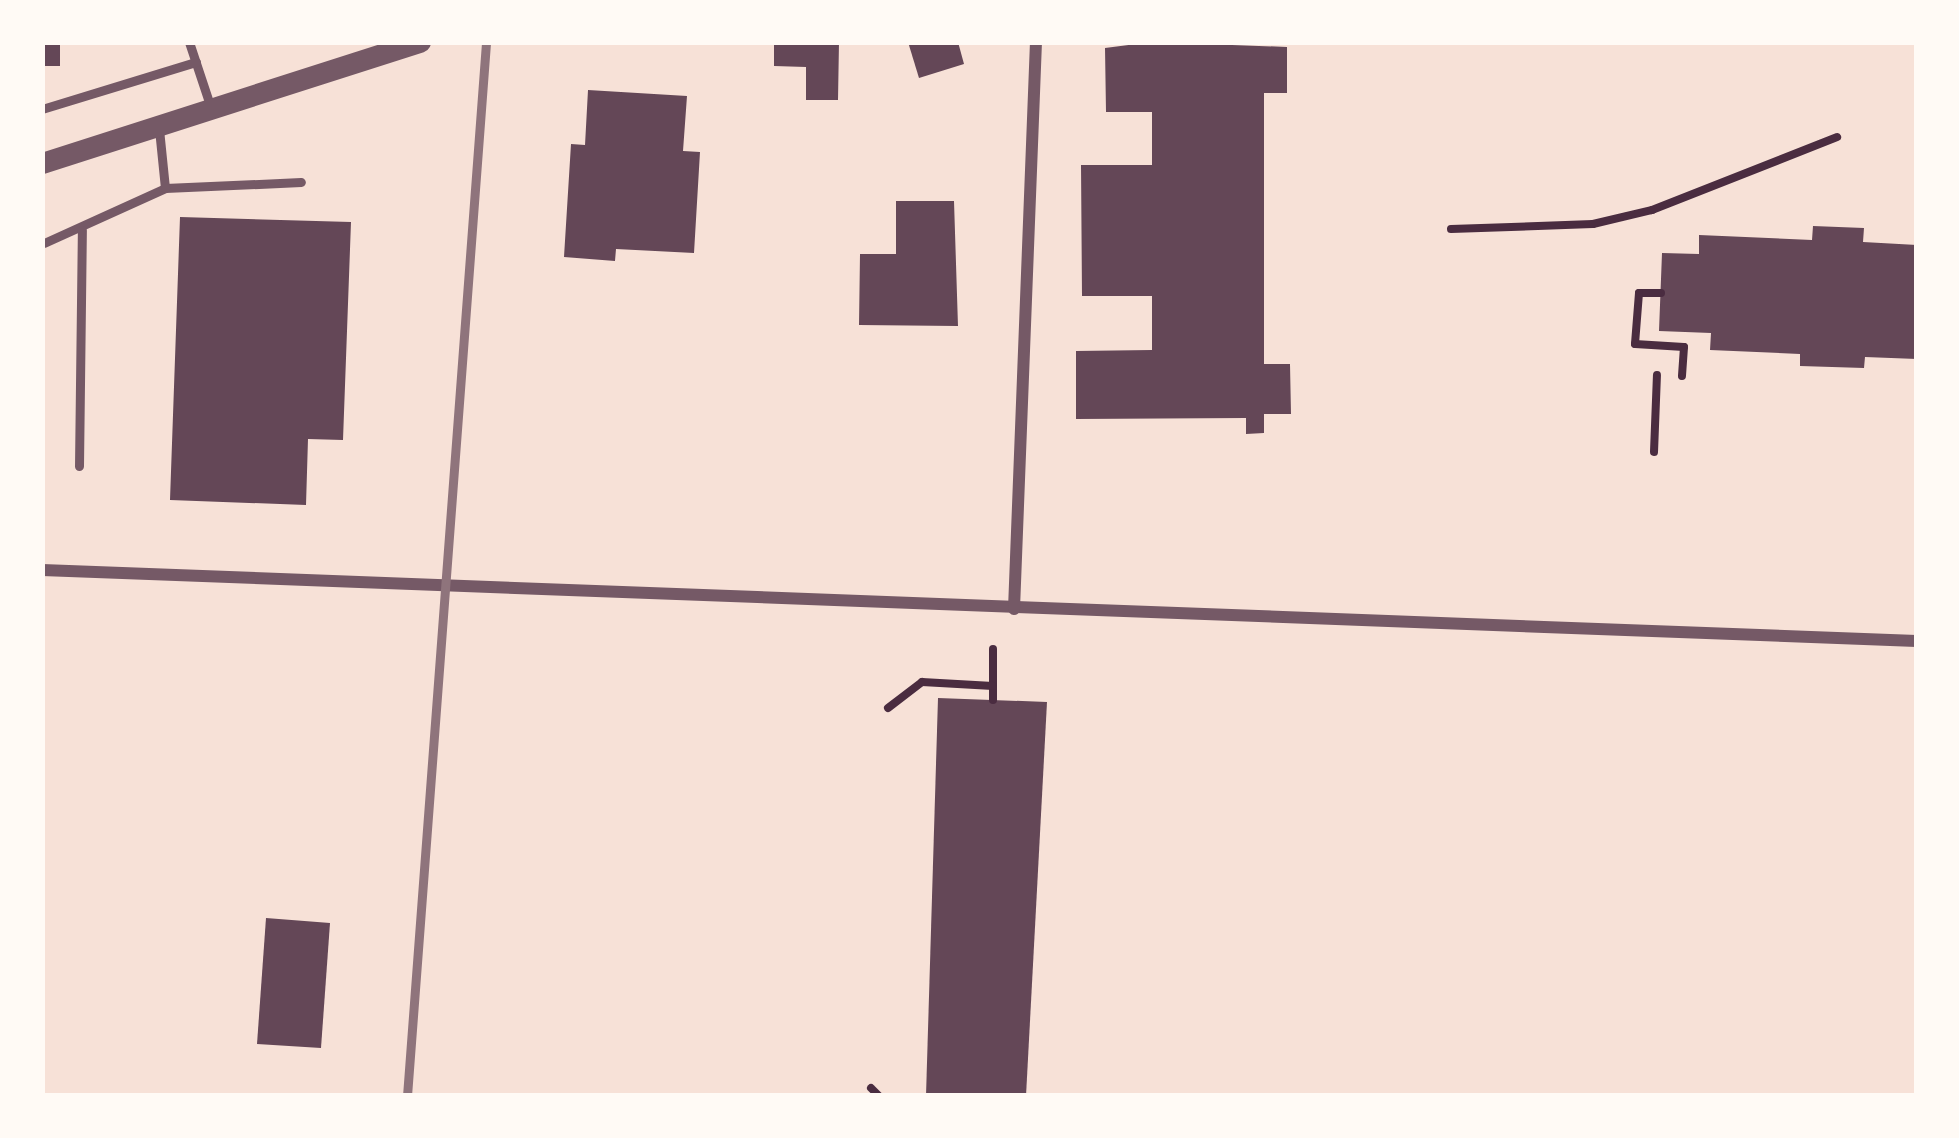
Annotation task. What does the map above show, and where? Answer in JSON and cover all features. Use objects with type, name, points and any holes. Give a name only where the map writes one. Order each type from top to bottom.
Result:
[{"type":"street","points":[[42,163],[420,42]]},
{"type":"street","points":[[1014,610],[1036,42]]},
{"type":"street","points":[[42,570],[1917,641]]},
{"type":"lane","points":[[189,42],[212,109]]},
{"type":"lane","points":[[42,109],[196,62]]},
{"type":"lane","points":[[159,127],[165,188]]},
{"type":"lane","points":[[42,241],[82,230],[165,188],[301,182]]},
{"type":"lane","points":[[79,466],[82,230]]},
{"type":"path","points":[[1451,229],[1592,224],[1652,210],[1837,137]]},
{"type":"path","points":[[1660,293],[1639,293],[1635,344],[1684,347],[1682,376]]},
{"type":"path","points":[[1654,452],[1657,375]]},
{"type":"path","points":[[993,649],[993,700]]},
{"type":"path","points":[[888,708],[922,682],[993,686]]},
{"type":"path","points":[[871,1088],[879,1096]]},
{"type":"building","points":[[42,42],[60,42],[60,66],[42,66]]},
{"type":"building","points":[[774,42],[839,42],[838,100],[806,100],[806,67],[774,66]]},
{"type":"building","points":[[908,42],[958,42],[964,64],[919,78]]},
{"type":"building","points":[[1152,42],[1287,47],[1287,93],[1264,93],[1264,364],[1290,364],[1291,414],[1264,414],[1264,433],[1246,434],[1246,418],[1076,419],[1076,351],[1152,350],[1152,296],[1082,296],[1081,165],[1152,165],[1152,112],[1106,112],[1105,48]]},
{"type":"building","points":[[588,90],[687,96],[683,151],[700,152],[694,253],[616,249],[615,261],[564,257],[571,144],[585,145]]},
{"type":"building","points":[[896,201],[954,201],[958,326],[859,325],[860,254],[896,254]]},
{"type":"building","points":[[180,217],[351,222],[343,440],[308,439],[306,505],[170,500]]},
{"type":"building","points":[[1813,226],[1864,228],[1863,242],[1917,245],[1917,359],[1865,357],[1864,368],[1800,366],[1800,354],[1710,350],[1711,333],[1659,331],[1662,253],[1699,254],[1699,235],[1812,240]]},
{"type":"building","points":[[938,698],[1047,702],[1026,1096],[926,1096]]},
{"type":"building","points":[[266,918],[330,923],[321,1048],[257,1044]]},
{"type":"railway","points":[[407,1096],[486,42]]}]
